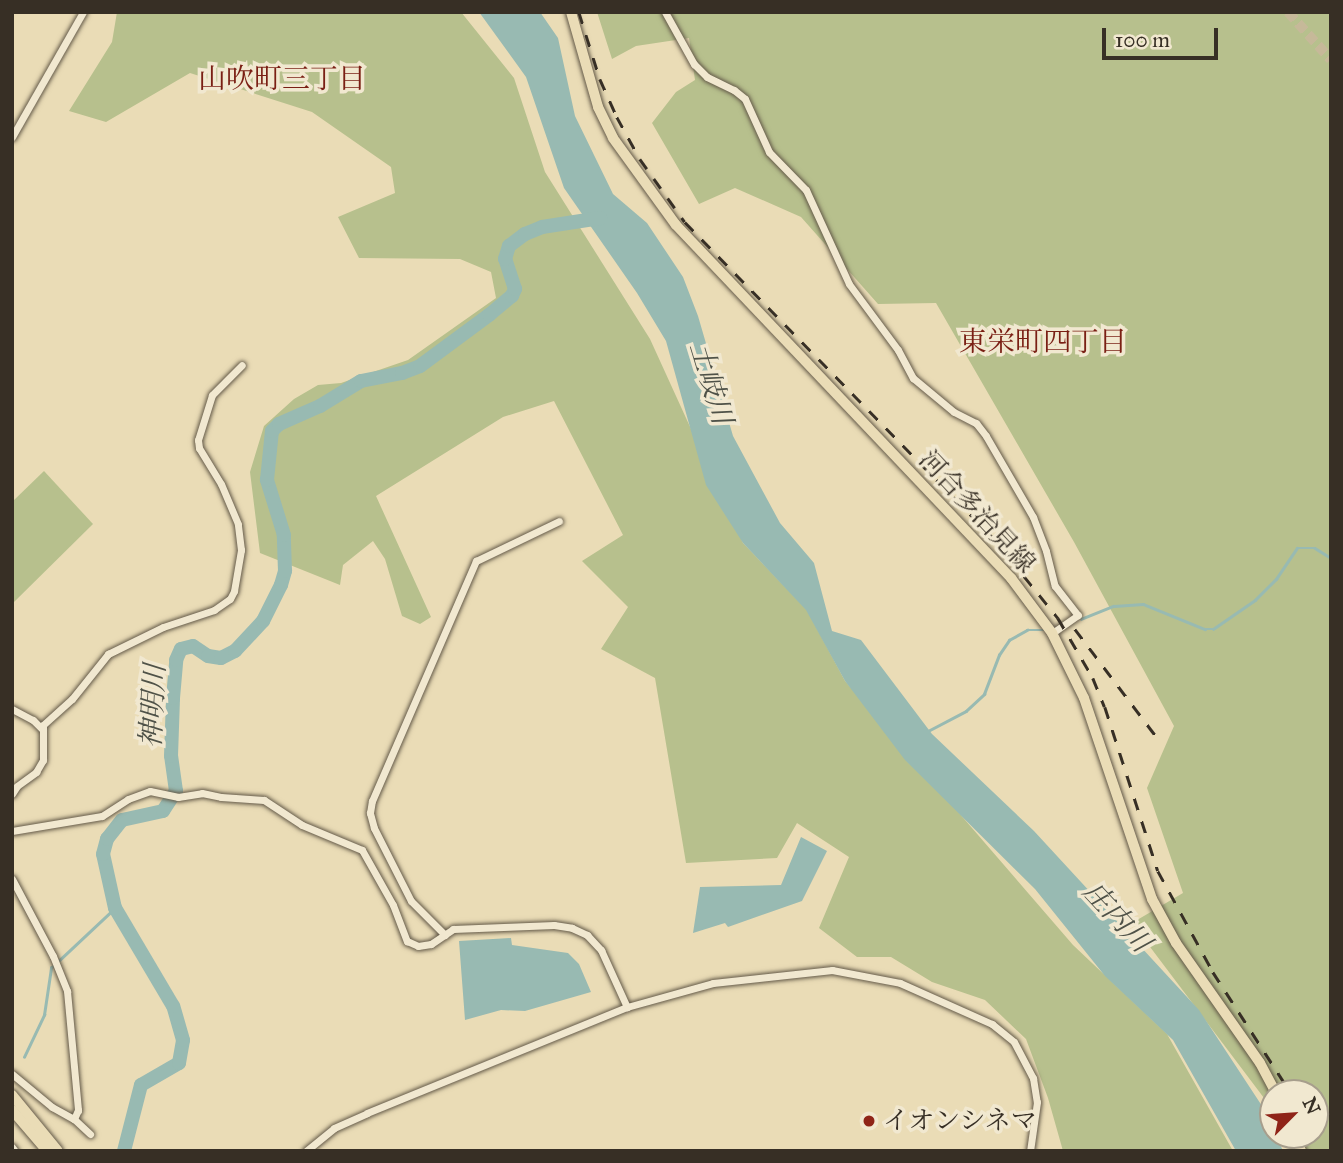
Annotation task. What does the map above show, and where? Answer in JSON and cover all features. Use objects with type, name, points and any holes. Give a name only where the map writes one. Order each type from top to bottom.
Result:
[{"type":"highway","points":[[12,1095],[58,1151]]},
{"type":"highway","points":[[12,1110],[47,1151]]},
{"type":"main road","name":"河合多治見線","points":[[571,12],[594,94],[613,138],[676,225],[1011,578],[1052,633],[1084,698],[1152,899],[1176,943],[1268,1079]]},
{"type":"street","points":[[12,137],[83,12]]},
{"type":"street","points":[[665,12],[694,64],[707,77],[734,90],[745,99],[769,152],[806,190],[859,301],[898,350],[914,377],[954,412],[975,423],[986,436],[1033,517],[1055,586],[1078,615],[1052,633]]},
{"type":"street","points":[[12,794],[36,772],[43,760],[43,730],[51,715],[72,699],[108,654],[163,628],[214,610],[230,599],[234,591],[241,550],[238,524],[218,478],[199,448],[198,440],[212,394],[242,365]]},
{"type":"street","points":[[444,935],[411,901],[374,828],[370,813],[372,801],[476,561],[559,521]]},
{"type":"street","points":[[12,709],[33,720],[43,730]]},
{"type":"street","points":[[12,831],[102,816],[128,799],[150,791],[178,797],[202,793],[264,800],[302,825],[362,850],[393,905],[407,941],[418,946],[431,944],[453,929],[554,925],[572,928],[587,934],[601,950],[627,1007]]},
{"type":"street","points":[[12,879],[53,956],[67,991],[78,1110],[74,1119]]},
{"type":"street","points":[[306,1151],[334,1128],[355,1118],[627,1007],[713,983],[832,970],[900,983],[992,1024],[1014,1042],[1033,1078],[1037,1102],[1030,1151]]},
{"type":"street","points":[[12,1074],[52,1107],[74,1119],[90,1134]]},
{"type":"green space","points":[[117,12],[461,12],[514,78],[545,172],[650,339],[743,543],[807,610],[845,681],[1073,945],[1167,1034],[1233,1151],[1063,1151],[1048,1098],[1026,1039],[985,1000],[932,982],[891,957],[857,957],[819,928],[849,857],[797,823],[777,858],[686,863],[655,678],[601,649],[628,607],[582,561],[623,535],[554,401],[503,417],[376,496],[431,617],[420,624],[402,616],[385,559],[373,541],[343,565],[340,585],[260,553],[250,472],[264,426],[294,399],[318,385],[341,383],[408,360],[496,298],[491,272],[460,259],[359,258],[338,217],[395,193],[391,167],[312,112],[190,73],[106,122],[69,111],[112,42]]},
{"type":"green space","points":[[597,12],[1331,12],[1331,1151],[1289,1149],[1329,1149],[1329,1079],[1259,1079],[1259,1091],[1132,923],[1183,893],[1147,788],[1174,726],[1074,542],[936,303],[878,304],[801,217],[735,188],[699,204],[652,123],[676,92],[695,80],[689,38],[636,46],[612,59]]},
{"type":"green space","points":[[44,471],[93,524],[12,604],[12,502]]},
{"type":"water","name":"土岐川","points":[[479,12],[540,12],[558,38],[575,116],[613,194],[647,223],[683,277],[698,316],[733,436],[780,523],[814,563],[832,631],[861,640],[932,734],[1034,831],[1199,1010],[1259,1101],[1259,1149],[1283,1151],[1236,1151],[1173,1040],[1105,976],[1035,889],[905,760],[845,681],[806,610],[743,543],[706,485],[666,341],[637,293],[564,188],[526,77]]},
{"type":"water","points":[[801,837],[827,851],[802,901],[728,927],[725,923],[693,933],[700,887],[781,885]]},
{"type":"water","points":[[511,938],[512,945],[568,953],[579,964],[591,992],[525,1011],[501,1010],[465,1020],[459,941]]},
{"type":"waterway","name":"神明川","points":[[124,1151],[141,1085],[179,1063],[183,1040],[173,1006],[115,908],[103,854],[107,839],[122,820],[163,811],[176,791],[171,756],[173,698],[176,660],[181,649],[193,646],[208,656],[221,658],[235,651],[263,621],[281,585],[285,571],[284,535],[267,480],[272,431],[279,424],[320,406],[361,381],[402,373],[420,366],[489,315],[512,296],[515,289],[505,259],[509,246],[525,234],[542,227],[600,218]]},
{"type":"waterway","points":[[1081,619],[1114,606],[1143,604],[1205,629],[1213,629],[1255,600],[1276,579],[1297,548],[1315,548],[1331,558]]},
{"type":"waterway","points":[[926,732],[966,711],[984,694],[999,655],[1009,640],[1027,630],[1044,630]]},
{"type":"waterway","points":[[24,1057],[44,1015],[51,968],[115,908]]},
{"type":"tunnel","points":[[1288,12],[1331,60]]},
{"type":"railway","points":[[579,12],[600,79],[617,117],[640,159],[685,222],[994,539],[1058,618],[1093,678],[1105,707],[1158,871],[1213,972],[1282,1079]]},
{"type":"railway","points":[[1075,629],[1156,736]]},
{"type":"place","name":"イオンシネマ","points":[[869,1121]]},
{"type":"district","name":"山吹町三丁目","points":[[282,79]]},
{"type":"district","name":"東栄町四丁目","points":[[1043,342]]},
{"type":"water label","name":"庄内川","points":[[1117,917]]}]
